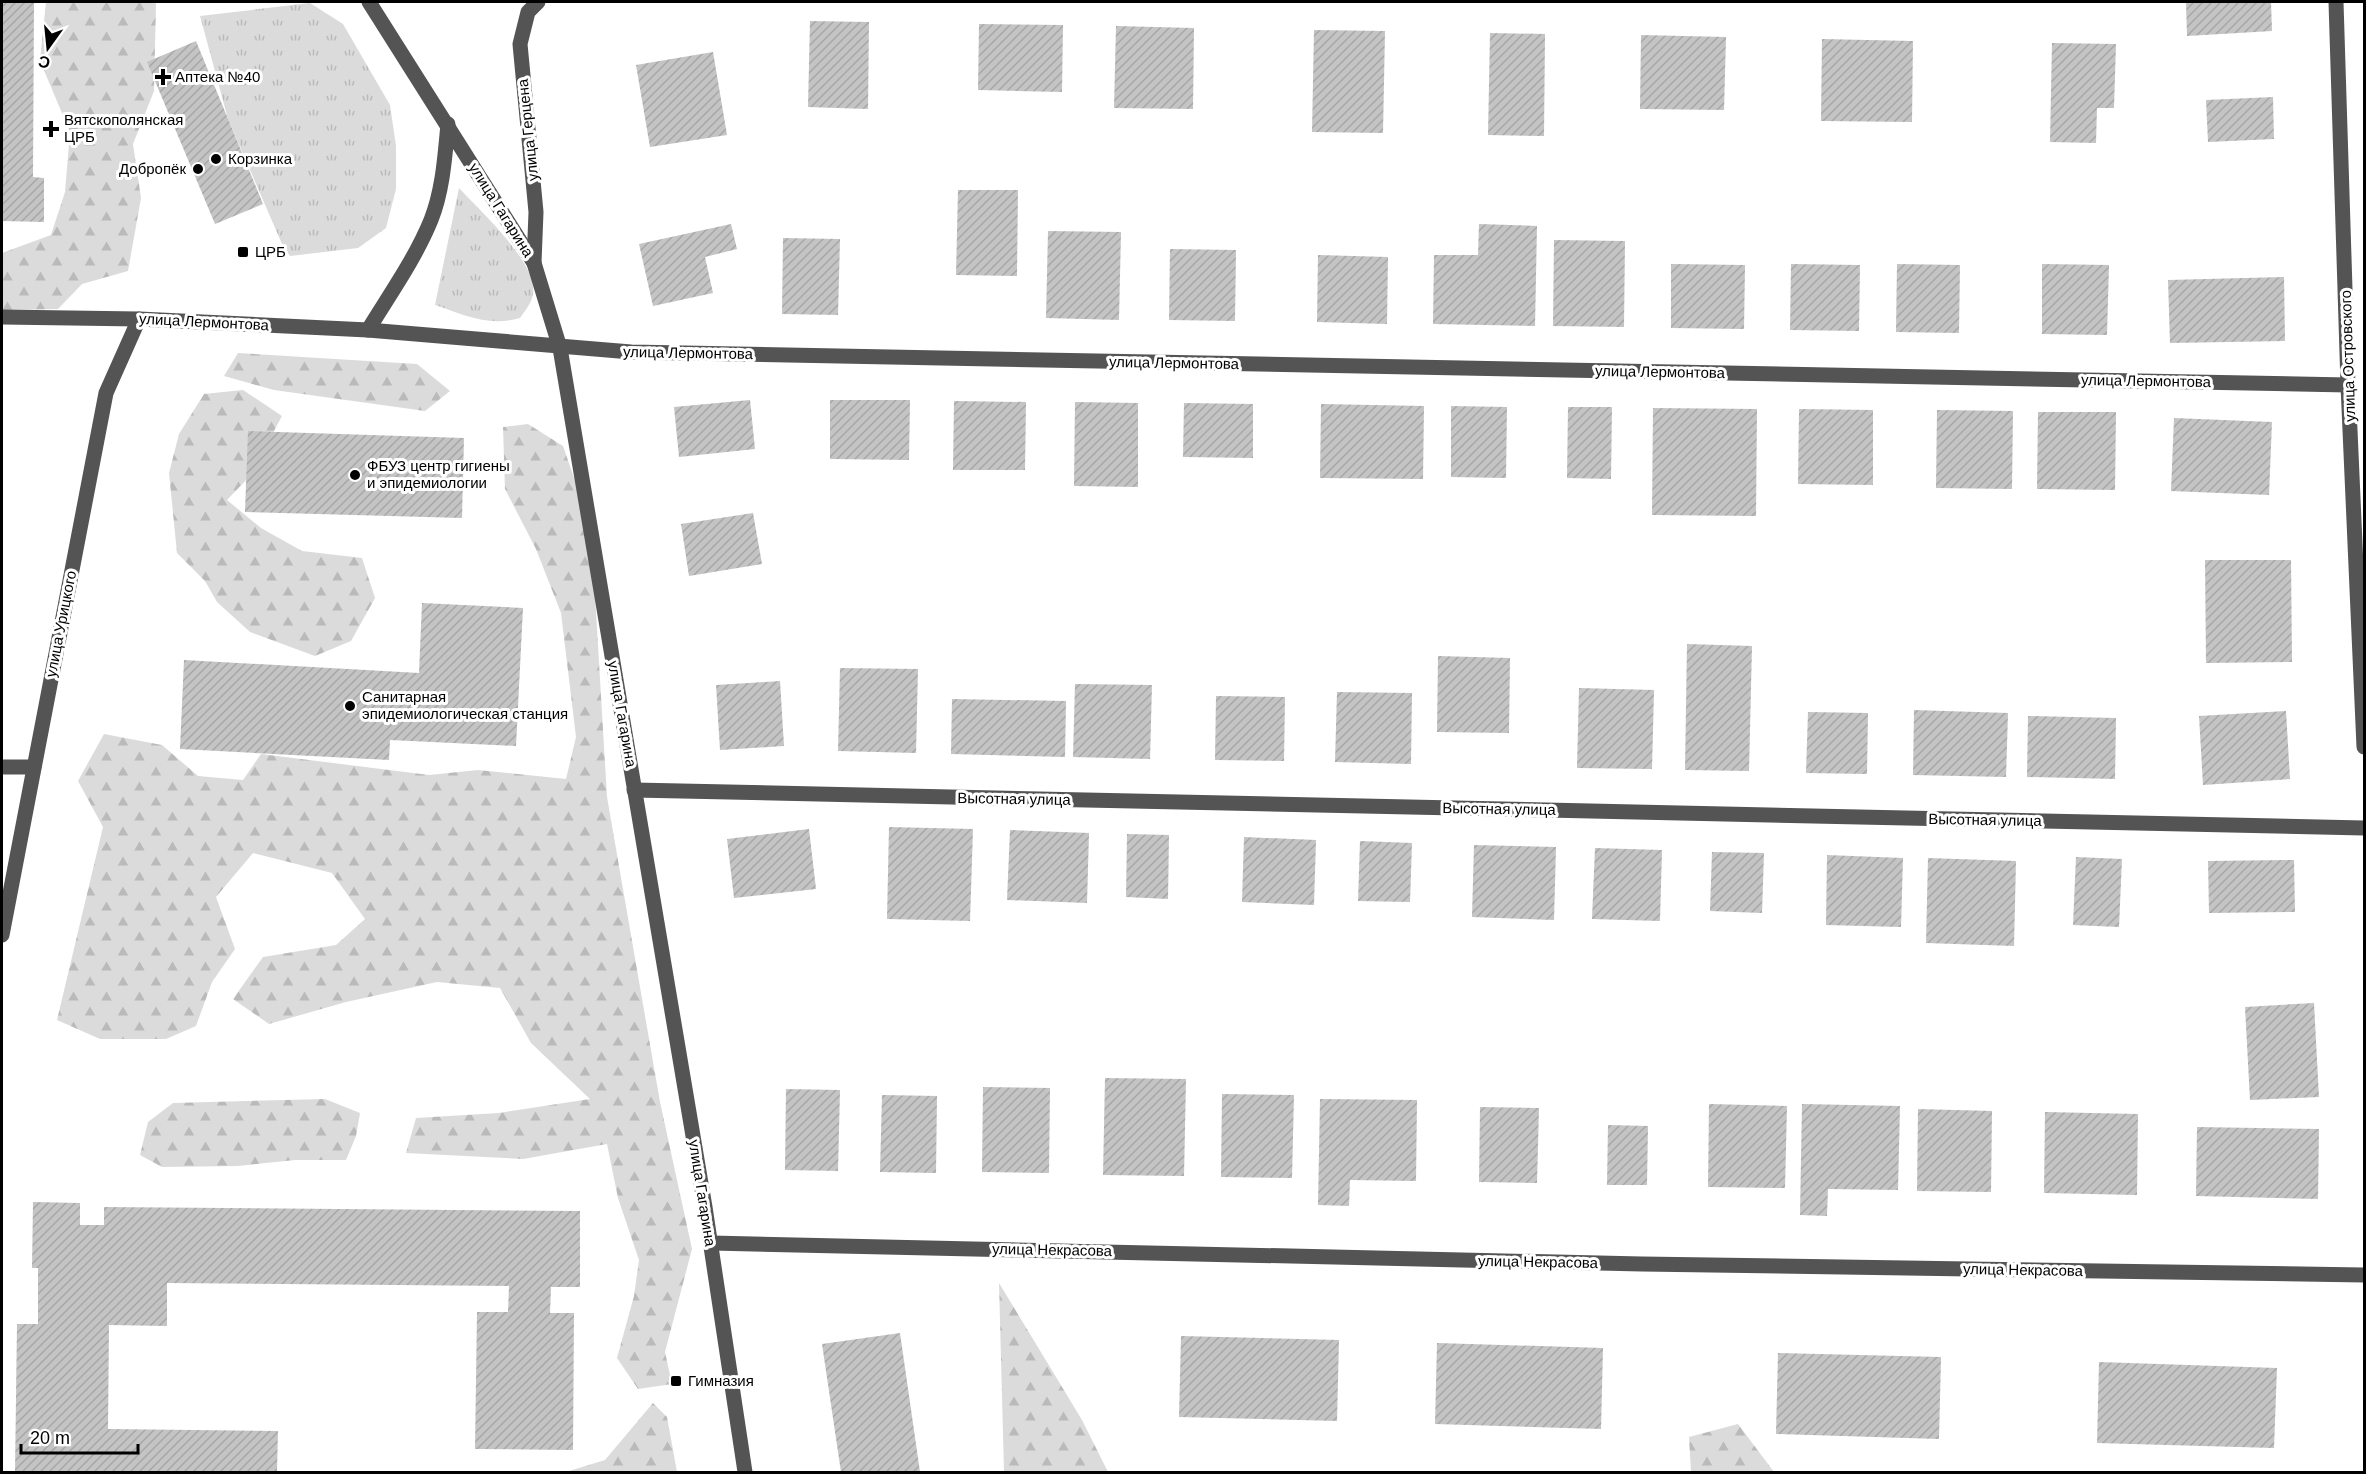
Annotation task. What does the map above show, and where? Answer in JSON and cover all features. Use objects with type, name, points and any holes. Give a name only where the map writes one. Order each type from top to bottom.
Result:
[{"type":"street","name":"улица Гагарина","points":[[369,2],[448,123],[534,263],[560,348],[711,1243],[745,1473]]},
{"type":"street","name":"улица Герцена","points":[[534,263],[536,212],[520,44],[528,12],[538,2]]},
{"type":"street","name":"улица Островского","points":[[2336,2],[2348,385],[2364,747]]},
{"type":"street","points":[[368,330],[408,265],[431,218],[445,164],[448,123]]},
{"type":"street","name":"улица Лермонтова","points":[[2,317],[139,319],[368,330],[560,348],[643,353],[2348,385]]},
{"type":"street","name":"улица Урицкого","points":[[2,935],[106,393],[139,319]]},
{"type":"street","points":[[2,767],[34,767]]},
{"type":"street","name":"Высотная улица","points":[[634,790],[2364,828]]},
{"type":"street","name":"улица Некрасова","points":[[711,1243],[1642,1264],[2364,1275]]},
{"type":"green space","points":[[46,2],[156,2],[154,91],[133,144],[141,198],[128,271],[82,284],[58,309],[2,310],[2,253],[51,235],[65,192],[70,132],[40,61]]},
{"type":"green space","points":[[310,3],[343,24],[390,105],[396,146],[396,189],[386,228],[358,248],[290,256],[282,244],[228,119],[200,16]]},
{"type":"green space","points":[[459,188],[494,224],[519,255],[528,271],[533,285],[532,298],[520,318],[487,320],[435,305]]},
{"type":"green space","points":[[238,353],[417,364],[450,391],[425,411],[274,390],[224,376]]},
{"type":"green space","points":[[243,390],[282,416],[250,476],[227,500],[261,528],[302,551],[362,558],[375,598],[351,641],[315,656],[250,632],[217,602],[205,581],[177,553],[169,473],[179,434],[204,394]]},
{"type":"green space","points":[[528,424],[563,446],[591,527],[607,797],[660,1102],[692,1249],[665,1352],[672,1384],[638,1389],[617,1358],[634,1296],[639,1260],[618,1198],[607,1144],[523,1159],[406,1153],[416,1118],[499,1113],[590,1099],[531,1043],[500,988],[437,982],[346,1002],[269,1024],[233,999],[263,957],[336,945],[365,919],[332,873],[253,853],[216,897],[235,949],[212,982],[196,1026],[166,1039],[100,1039],[57,1020],[103,827],[78,781],[104,734],[162,745],[198,776],[243,780],[261,754],[429,775],[478,770],[566,779],[576,737],[561,613],[536,549],[505,489],[503,427]]},
{"type":"green space","points":[[325,1099],[360,1113],[356,1136],[346,1160],[295,1160],[238,1166],[162,1167],[140,1155],[148,1122],[173,1103]]},
{"type":"green space","points":[[999,1283],[1082,1420],[1108,1472],[1004,1472]]},
{"type":"green space","points":[[653,1403],[667,1417],[677,1472],[566,1472],[605,1460]]},
{"type":"green space","points":[[1738,1424],[1774,1472],[1691,1472],[1689,1437]]},
{"type":"building","points":[[2,2],[34,2],[33,177],[44,178],[44,222],[2,221]]},
{"type":"building","points":[[2186,2],[2271,2],[2272,31],[2187,36]]},
{"type":"building","points":[[810,21],[869,22],[868,109],[808,107]]},
{"type":"building","points":[[979,24],[1063,25],[1062,92],[978,90]]},
{"type":"building","points":[[1116,26],[1194,28],[1193,109],[1114,108]]},
{"type":"building","points":[[1314,30],[1385,31],[1383,133],[1312,132]]},
{"type":"building","points":[[1490,33],[1545,34],[1544,136],[1488,135]]},
{"type":"building","points":[[1641,35],[1726,37],[1724,110],[1640,109]]},
{"type":"building","points":[[1822,39],[1913,41],[1912,122],[1821,121]]},
{"type":"building","points":[[196,41],[263,204],[215,224],[147,62]]},
{"type":"building","points":[[2052,43],[2116,44],[2114,108],[2097,108],[2096,143],[2050,142]]},
{"type":"building","points":[[713,52],[727,135],[650,147],[636,65]]},
{"type":"building","points":[[2273,97],[2274,139],[2208,142],[2206,100]]},
{"type":"building","points":[[958,190],[1018,190],[1017,276],[956,275]]},
{"type":"building","points":[[731,224],[737,249],[705,257],[713,293],[653,306],[639,244]]},
{"type":"building","points":[[1479,224],[1537,226],[1535,326],[1433,324],[1434,255],[1478,255]]},
{"type":"building","points":[[1048,231],[1121,232],[1119,320],[1046,318]]},
{"type":"building","points":[[783,238],[840,239],[838,315],[782,314]]},
{"type":"building","points":[[1554,240],[1625,241],[1624,327],[1553,326]]},
{"type":"building","points":[[1170,249],[1236,250],[1235,321],[1169,320]]},
{"type":"building","points":[[1318,255],[1388,257],[1387,324],[1317,322]]},
{"type":"building","points":[[1671,264],[1745,265],[1744,329],[1671,328]]},
{"type":"building","points":[[1791,264],[1860,265],[1859,331],[1790,330]]},
{"type":"building","points":[[1897,264],[1960,265],[1959,333],[1896,332]]},
{"type":"building","points":[[2042,264],[2109,265],[2107,335],[2042,334]]},
{"type":"building","points":[[2284,277],[2285,341],[2170,343],[2168,280]]},
{"type":"building","points":[[750,400],[755,449],[679,457],[674,407]]},
{"type":"building","points":[[830,400],[910,400],[909,460],[830,459]]},
{"type":"building","points":[[954,401],[1026,402],[1025,470],[953,470]]},
{"type":"building","points":[[1075,402],[1138,403],[1138,487],[1074,486]]},
{"type":"building","points":[[1184,403],[1253,404],[1253,458],[1183,457]]},
{"type":"building","points":[[1321,404],[1424,406],[1423,479],[1320,478]]},
{"type":"building","points":[[1451,406],[1507,407],[1506,478],[1451,477]]},
{"type":"building","points":[[1568,407],[1612,407],[1611,479],[1567,478]]},
{"type":"building","points":[[1653,408],[1757,409],[1756,516],[1652,515]]},
{"type":"building","points":[[1799,409],[1873,410],[1873,485],[1798,484]]},
{"type":"building","points":[[1937,410],[2013,411],[2012,489],[1936,488]]},
{"type":"building","points":[[2038,412],[2116,412],[2115,490],[2037,489]]},
{"type":"building","points":[[2174,418],[2272,422],[2269,495],[2171,491]]},
{"type":"building","name":"ФБУЗ центр гигиены и эпидемиологии","points":[[248,431],[464,438],[462,518],[245,512]]},
{"type":"building","points":[[753,513],[762,564],[689,576],[681,524]]},
{"type":"building","points":[[2205,560],[2291,560],[2292,662],[2206,663]]},
{"type":"building","name":"Санитарная эпидемиологическая станция","points":[[422,603],[523,608],[516,746],[390,740],[389,760],[180,749],[184,660],[419,673]]},
{"type":"building","points":[[1687,644],[1752,646],[1749,771],[1685,770]]},
{"type":"building","points":[[1438,656],[1510,658],[1509,733],[1437,732]]},
{"type":"building","points":[[840,668],[918,669],[916,753],[838,751]]},
{"type":"building","points":[[780,681],[784,746],[720,750],[716,685]]},
{"type":"building","points":[[1075,684],[1152,685],[1150,759],[1073,757]]},
{"type":"building","points":[[1579,688],[1654,690],[1652,769],[1577,768]]},
{"type":"building","points":[[1337,692],[1412,693],[1411,764],[1335,762]]},
{"type":"building","points":[[1216,696],[1285,697],[1284,761],[1215,760]]},
{"type":"building","points":[[952,699],[1066,701],[1065,757],[951,754]]},
{"type":"building","points":[[1914,710],[2008,713],[2006,777],[1913,775]]},
{"type":"building","points":[[2286,711],[2290,779],[2203,785],[2199,716]]},
{"type":"building","points":[[1808,712],[1868,713],[1867,774],[1806,773]]},
{"type":"building","points":[[2028,716],[2116,718],[2115,779],[2027,777]]},
{"type":"building","points":[[889,827],[973,829],[970,921],[887,919]]},
{"type":"building","points":[[809,829],[816,889],[734,898],[727,839]]},
{"type":"building","points":[[1010,830],[1089,833],[1087,903],[1007,900]]},
{"type":"building","points":[[1127,834],[1169,835],[1168,899],[1126,897]]},
{"type":"building","points":[[1244,837],[1316,840],[1314,905],[1242,902]]},
{"type":"building","points":[[1360,841],[1412,843],[1410,902],[1358,901]]},
{"type":"building","points":[[1474,845],[1556,847],[1554,920],[1472,917]]},
{"type":"building","points":[[1595,848],[1662,850],[1660,921],[1592,919]]},
{"type":"building","points":[[1712,852],[1764,853],[1762,913],[1710,911]]},
{"type":"building","points":[[1827,855],[1903,858],[1901,927],[1826,925]]},
{"type":"building","points":[[2076,857],[2122,859],[2119,927],[2073,925]]},
{"type":"building","points":[[1928,858],[2016,861],[2014,946],[1926,943]]},
{"type":"building","points":[[2294,860],[2295,912],[2209,913],[2208,861]]},
{"type":"building","points":[[2314,1003],[2319,1097],[2250,1100],[2245,1007]]},
{"type":"building","points":[[1105,1078],[1186,1079],[1184,1176],[1103,1175]]},
{"type":"building","points":[[983,1087],[1050,1088],[1049,1173],[982,1172]]},
{"type":"building","points":[[786,1089],[840,1090],[838,1171],[785,1170]]},
{"type":"building","points":[[1222,1094],[1294,1095],[1292,1178],[1221,1177]]},
{"type":"building","points":[[882,1095],[937,1096],[936,1173],[880,1172]]},
{"type":"building","points":[[1320,1099],[1417,1100],[1416,1181],[1350,1180],[1349,1206],[1318,1205]]},
{"type":"building","points":[[1709,1104],[1787,1106],[1785,1188],[1708,1187]]},
{"type":"building","points":[[1802,1104],[1900,1106],[1898,1190],[1828,1189],[1827,1216],[1800,1215]]},
{"type":"building","points":[[1480,1107],[1539,1108],[1537,1183],[1479,1182]]},
{"type":"building","points":[[1918,1109],[1992,1111],[1991,1192],[1917,1191]]},
{"type":"building","points":[[2045,1112],[2138,1114],[2137,1195],[2044,1193]]},
{"type":"building","points":[[1608,1125],[1648,1126],[1647,1185],[1607,1185]]},
{"type":"building","points":[[2197,1127],[2319,1129],[2318,1199],[2196,1196]]},
{"type":"building","points":[[33,1202],[80,1203],[80,1225],[104,1225],[104,1207],[580,1211],[580,1287],[551,1287],[550,1313],[574,1313],[573,1450],[475,1449],[477,1312],[508,1312],[509,1286],[167,1283],[167,1326],[109,1325],[108,1429],[278,1431],[277,1472],[15,1472],[17,1324],[38,1324],[38,1268],[32,1268]]},
{"type":"building","points":[[900,1333],[920,1472],[841,1472],[822,1344]]},
{"type":"building","points":[[1181,1336],[1339,1340],[1337,1421],[1179,1417]]},
{"type":"building","points":[[1437,1343],[1603,1348],[1601,1429],[1435,1424]]},
{"type":"building","points":[[1778,1353],[1941,1357],[1939,1439],[1776,1434]]},
{"type":"building","points":[[2099,1362],[2277,1368],[2274,1448],[2097,1443]]},
{"type":"place","name":"Аптека №40","points":[[163,77]]},
{"type":"place","name":"Вятскополянская ЦРБ","points":[[51,129]]},
{"type":"place","name":"Корзинка","points":[[216,159]]},
{"type":"place","name":"Добропёк","points":[[198,169]]},
{"type":"place","name":"ЦРБ","points":[[243,252]]},
{"type":"place","name":"ФБУЗ центр гигиены и эпидемиологии","points":[[355,475]]},
{"type":"place","name":"Санитарная эпидемиологическая станция","points":[[350,706]]},
{"type":"place","name":"Гимназия","points":[[676,1381]]}]
